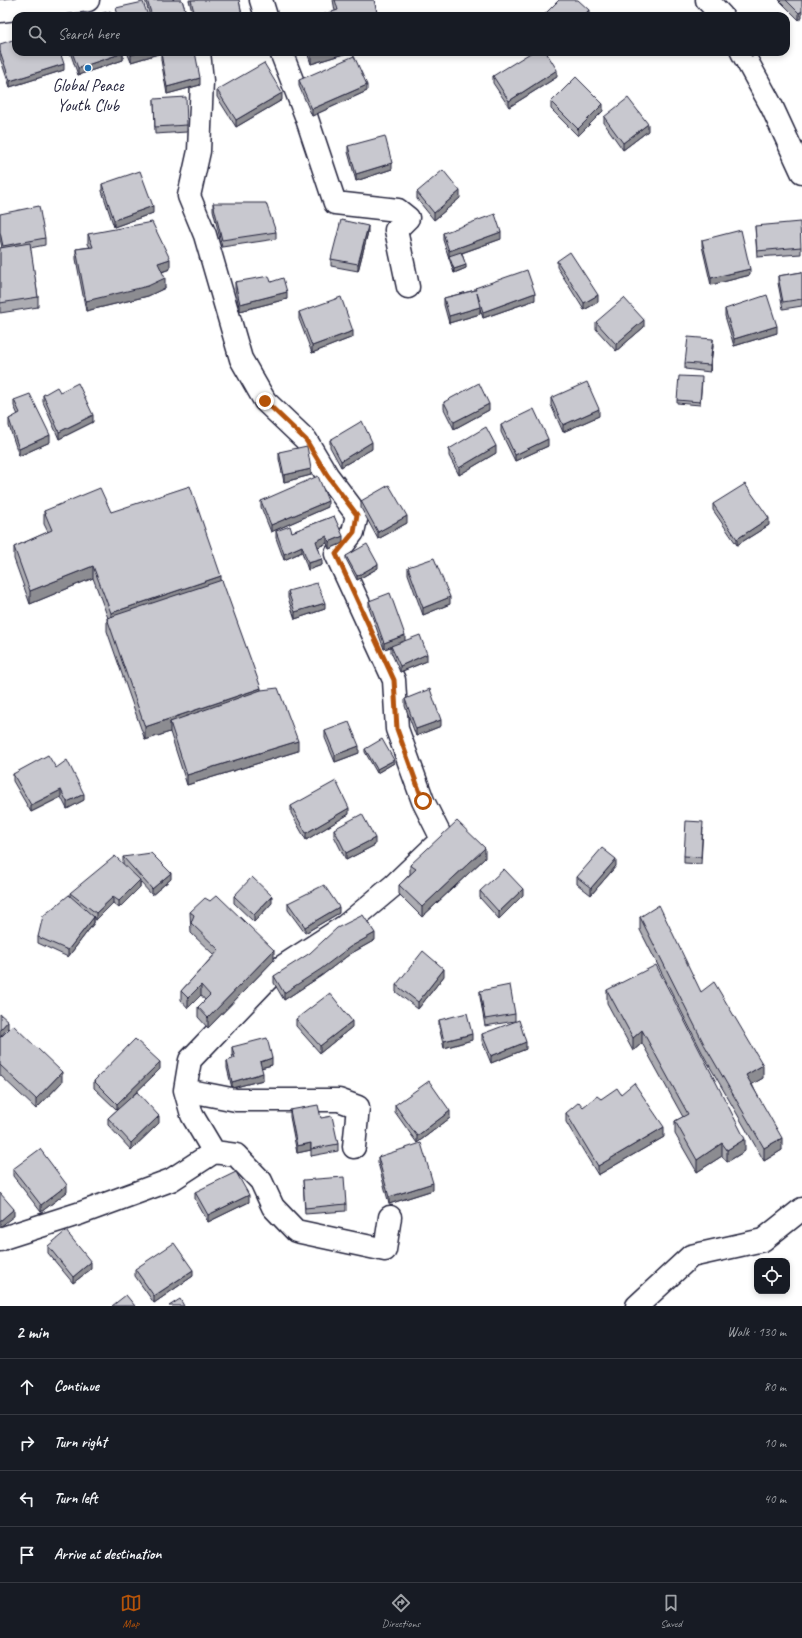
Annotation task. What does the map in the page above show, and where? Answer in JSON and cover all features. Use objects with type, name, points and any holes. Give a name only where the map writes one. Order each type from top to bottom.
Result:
[{"type":"street","points":[[0,11],[88,0]]},
{"type":"street","points":[[185,0],[189,12]]},
{"type":"street","points":[[261,0],[265,12]]},
{"type":"street","points":[[707,0],[718,12]]},
{"type":"street","points":[[199,56],[202,81],[199,151],[189,196],[205,235],[241,359],[265,401],[306,440],[327,475],[357,515],[354,532],[336,554],[394,680],[397,729],[423,801],[442,839],[394,885],[345,926],[274,972],[190,1060],[185,1090],[192,1115],[214,1152]]},
{"type":"street","points":[[283,56],[306,116],[335,203],[398,210],[408,218],[396,230],[408,287]]},
{"type":"street","points":[[744,56],[772,107],[802,172]]},
{"type":"street","points":[[185,1090],[236,1100],[339,1100],[358,1106],[354,1148]]},
{"type":"street","points":[[0,1240],[81,1213],[171,1180],[214,1152],[236,1155],[261,1181],[274,1207],[296,1231],[385,1250],[390,1217]]},
{"type":"street","points":[[637,1306],[691,1256],[763,1240],[802,1209]]},
{"type":"building","points":[[147,0],[182,0],[186,12],[151,12]]},
{"type":"building","points":[[191,0],[239,0],[241,12],[194,12]]},
{"type":"building","points":[[335,0],[374,0],[377,12],[332,12],[338,10]]},
{"type":"building","points":[[559,0],[578,0],[589,10],[587,12],[547,12]]},
{"type":"building","points":[[786,0],[802,0],[802,11],[799,13]]},
{"type":"building","points":[[143,2],[147,12],[117,12],[116,8]]},
{"type":"building","points":[[12,40],[12,56],[61,56],[64,64],[10,81],[0,51],[0,44]]},
{"type":"building","points":[[74,56],[114,56],[78,68]]},
{"type":"building","points":[[162,56],[196,56],[200,78],[167,87]]},
{"type":"building","points":[[354,56],[367,85],[312,109],[299,80]]},
{"type":"building","points":[[526,56],[548,56],[557,70],[509,101],[493,76]]},
{"type":"building","points":[[264,63],[282,93],[236,120],[217,90]]},
{"type":"building","points":[[576,77],[603,104],[578,129],[551,102]]},
{"type":"building","points":[[186,97],[187,125],[155,127],[154,99]]},
{"type":"building","points":[[628,98],[648,124],[623,143],[604,117]]},
{"type":"building","points":[[385,136],[392,163],[356,174],[348,146]]},
{"type":"building","points":[[443,170],[460,191],[434,213],[417,192]]},
{"type":"building","points":[[140,171],[153,206],[114,220],[102,184]]},
{"type":"building","points":[[213,203],[266,203],[276,232],[222,240]]},
{"type":"building","points":[[39,206],[45,238],[3,246],[0,232],[0,214]]},
{"type":"building","points":[[495,214],[501,232],[449,251],[443,233]]},
{"type":"building","points":[[341,220],[368,226],[358,264],[331,259]]},
{"type":"building","points":[[152,222],[170,259],[158,263],[165,278],[148,286],[86,301],[76,249],[93,247],[88,234]]},
{"type":"building","points":[[800,222],[801,247],[757,251],[755,226]]},
{"type":"building","points":[[741,230],[750,269],[711,278],[702,240]]},
{"type":"building","points":[[30,243],[38,297],[0,303],[0,248]]},
{"type":"building","points":[[461,252],[466,265],[454,269],[449,256]]},
{"type":"building","points":[[570,252],[598,295],[584,303],[557,261]]},
{"type":"building","points":[[527,270],[535,293],[483,312],[477,293],[480,307],[449,316],[444,298],[476,290],[475,288]]},
{"type":"building","points":[[802,272],[802,299],[783,302],[778,276]]},
{"type":"building","points":[[269,276],[271,282],[283,278],[287,292],[240,304],[235,282]]},
{"type":"building","points":[[767,295],[777,326],[734,339],[725,309]]},
{"type":"building","points":[[341,297],[353,331],[312,346],[299,312]]},
{"type":"building","points":[[624,298],[644,320],[616,344],[596,322]]},
{"type":"building","points":[[688,337],[713,339],[710,365],[685,363]]},
{"type":"building","points":[[679,376],[702,377],[700,402],[677,400]]},
{"type":"building","points":[[587,382],[599,409],[563,425],[551,398]]},
{"type":"building","points":[[78,383],[93,415],[59,432],[43,395],[57,387],[60,392]]},
{"type":"building","points":[[479,383],[489,404],[454,422],[444,402]]},
{"type":"building","points":[[30,394],[50,435],[19,449],[9,419],[20,413],[14,400]]},
{"type":"building","points":[[534,409],[548,439],[515,455],[501,425]]},
{"type":"building","points":[[362,421],[372,442],[341,461],[330,440]]},
{"type":"building","points":[[486,427],[496,446],[459,468],[449,449]]},
{"type":"building","points":[[307,446],[311,469],[284,475],[279,452]]},
{"type":"building","points":[[318,476],[328,501],[271,525],[261,501]]},
{"type":"building","points":[[745,484],[769,518],[737,539],[713,504]]},
{"type":"building","points":[[389,485],[407,516],[378,532],[361,501]]},
{"type":"building","points":[[190,486],[221,576],[111,613],[93,566],[30,591],[14,547],[52,530],[44,511],[100,488],[111,512]]},
{"type":"building","points":[[334,516],[343,536],[329,542],[327,536],[316,541],[322,559],[308,563],[302,546],[284,554],[276,531],[290,526],[292,532]]},
{"type":"building","points":[[367,544],[378,564],[357,576],[346,556]]},
{"type":"building","points":[[434,558],[450,597],[423,608],[408,567]]},
{"type":"building","points":[[222,580],[261,688],[145,727],[107,618]]},
{"type":"building","points":[[317,583],[325,603],[295,612],[288,591]]},
{"type":"building","points":[[390,593],[405,635],[384,643],[369,601]]},
{"type":"building","points":[[420,635],[427,654],[400,666],[391,646]]},
{"type":"building","points":[[278,688],[298,741],[187,775],[170,722],[261,690]]},
{"type":"building","points":[[430,689],[441,720],[416,729],[405,699]]},
{"type":"building","points":[[349,722],[359,746],[335,755],[325,731]]},
{"type":"building","points":[[382,739],[394,760],[377,769],[365,749]]},
{"type":"building","points":[[48,755],[56,768],[67,760],[84,794],[67,802],[61,790],[31,805],[13,774]]},
{"type":"building","points":[[336,781],[349,808],[306,833],[291,806]]},
{"type":"building","points":[[362,814],[375,838],[346,853],[334,829]]},
{"type":"building","points":[[457,821],[485,848],[422,907],[399,885],[416,869],[410,865]]},
{"type":"building","points":[[686,821],[703,822],[701,857],[684,856]]},
{"type":"building","points":[[602,848],[616,859],[591,888],[577,877]]},
{"type":"building","points":[[151,853],[171,873],[152,889],[123,857]]},
{"type":"building","points":[[115,856],[140,880],[119,901],[113,897],[96,913],[70,893]]},
{"type":"building","points":[[504,869],[523,889],[499,912],[480,891]]},
{"type":"building","points":[[252,877],[272,896],[254,915],[234,896]]},
{"type":"building","points":[[324,885],[339,907],[305,927],[288,903]]},
{"type":"building","points":[[69,895],[94,917],[68,950],[38,937],[43,916]]},
{"type":"building","points":[[217,895],[274,950],[208,1018],[198,1007],[210,995],[201,985],[188,998],[181,991],[219,950],[191,923],[194,915],[190,912],[205,898],[210,901]]},
{"type":"building","points":[[659,905],[701,992],[714,982],[763,1065],[746,1075],[782,1138],[764,1148],[705,1046],[640,917]]},
{"type":"building","points":[[363,915],[375,933],[350,947],[321,969],[284,993],[274,976],[310,953],[337,928]]},
{"type":"building","points":[[423,951],[444,969],[418,1002],[396,985]]},
{"type":"building","points":[[656,965],[745,1139],[727,1150],[722,1143],[697,1160],[675,1121],[688,1114],[642,1030],[633,1038],[607,990]]},
{"type":"building","points":[[510,985],[515,1014],[485,1019],[480,991]]},
{"type":"building","points":[[330,993],[352,1021],[320,1046],[296,1019]]},
{"type":"building","points":[[467,1013],[472,1034],[444,1041],[439,1020]]},
{"type":"building","points":[[0,1014],[8,1021],[0,1030]]},
{"type":"building","points":[[519,1020],[526,1042],[491,1056],[482,1034]]},
{"type":"building","points":[[13,1025],[62,1072],[36,1099],[0,1065],[0,1038]]},
{"type":"building","points":[[267,1038],[272,1058],[260,1062],[263,1073],[232,1082],[227,1061],[235,1058],[232,1047]]},
{"type":"building","points":[[135,1039],[160,1062],[117,1104],[94,1081]]},
{"type":"building","points":[[429,1081],[450,1111],[417,1136],[395,1105]]},
{"type":"building","points":[[634,1083],[664,1127],[598,1166],[566,1113],[579,1102],[583,1107],[597,1096],[601,1099],[617,1088],[621,1094]]},
{"type":"building","points":[[137,1092],[159,1116],[131,1143],[108,1118]]},
{"type":"building","points":[[318,1105],[321,1118],[332,1116],[338,1144],[311,1149],[311,1143],[297,1146],[290,1110]]},
{"type":"building","points":[[421,1143],[433,1183],[389,1197],[378,1157]]},
{"type":"building","points":[[40,1149],[67,1185],[41,1205],[13,1169]]},
{"type":"building","points":[[236,1172],[249,1195],[208,1215],[195,1192]]},
{"type":"building","points":[[344,1177],[346,1204],[305,1208],[303,1180]]},
{"type":"building","points":[[0,1193],[14,1209],[0,1221]]},
{"type":"building","points":[[66,1231],[91,1262],[73,1277],[48,1246]]},
{"type":"building","points":[[174,1243],[193,1270],[154,1296],[135,1269]]},
{"type":"building","points":[[126,1295],[135,1306],[112,1306]]},
{"type":"building","points":[[180,1299],[184,1306],[169,1306]]},
{"type":"place","name":"Global Peace Youth Club","points":[[88,68]]},
{"type":"route","points":[[265,401],[306,440],[327,475],[357,515],[354,532],[336,554],[394,680],[397,729],[423,801]]}]
